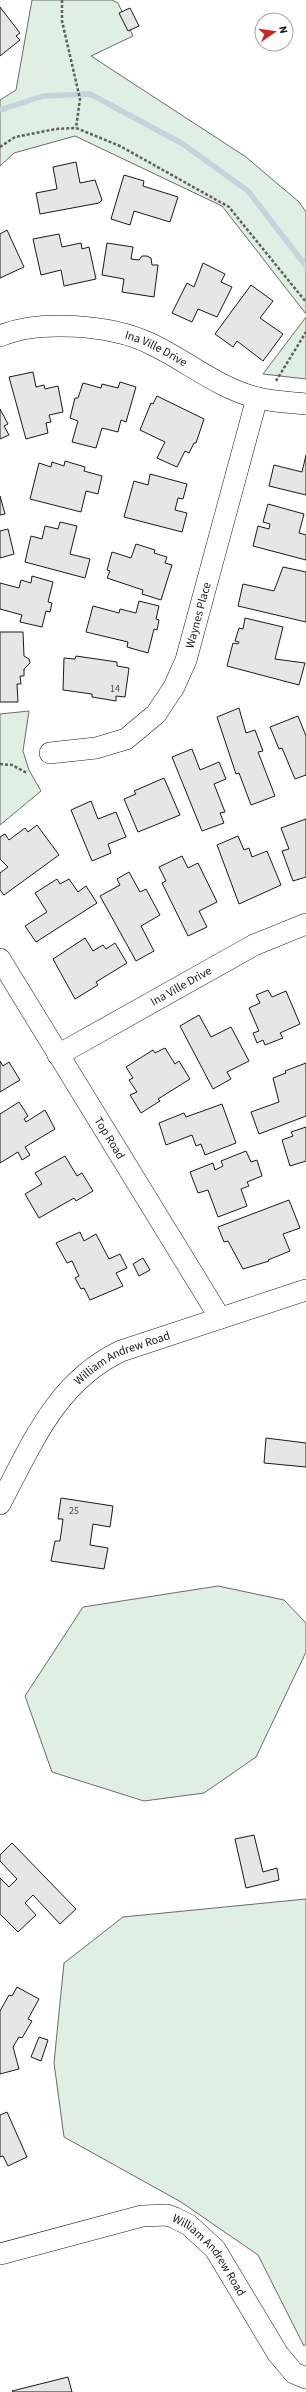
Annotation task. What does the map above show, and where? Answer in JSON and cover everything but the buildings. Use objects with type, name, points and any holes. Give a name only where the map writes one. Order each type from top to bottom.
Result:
[{"type":"street","name":"Ina Ville Drive","points":[[0,336],[41,327],[99,327],[149,342],[210,379],[257,398],[306,404]]},
{"type":"street","name":"Waynes Place","points":[[50,753],[96,748],[126,739],[156,714],[174,687],[186,660],[257,398]]},
{"type":"street","name":"Ina Ville Drive","points":[[58,1055],[254,945],[306,924]]},
{"type":"street","name":"Top Road","points":[[0,959],[220,1318]]},
{"type":"street","name":"William Andrew Road","points":[[0,1504],[45,1418],[80,1377],[103,1360],[121,1351],[306,1290]]},
{"type":"street","name":"William Andrew Road","points":[[0,2254],[142,2216],[167,2215],[175,2218],[189,2225],[215,2249],[278,2354],[294,2373],[306,2378]]},
{"type":"path","points":[[62,0],[62,21],[80,99],[76,128]]},
{"type":"path","points":[[0,147],[15,137],[56,128],[76,128],[120,146],[229,207],[306,302]]},
{"type":"path","points":[[276,381],[306,332]]},
{"type":"path","points":[[0,764],[12,765],[27,773]]},
{"type":"green space","points":[[32,0],[112,0],[118,3],[133,36],[91,56],[246,157],[299,202],[306,212],[306,314],[222,206],[75,136],[14,153],[0,166],[0,100],[16,90]]},
{"type":"green space","points":[[306,317],[306,379],[263,374]]},
{"type":"green space","points":[[29,711],[23,751],[29,770],[41,791],[0,825],[0,714]]},
{"type":"green space","points":[[218,1586],[284,1600],[306,1623],[306,1652],[256,1757],[204,1793],[144,1801],[52,1772],[25,1696],[83,1607]]},
{"type":"green space","points":[[306,1899],[306,2344],[304,2346],[258,2255],[181,2202],[64,2137],[54,2063],[64,1963],[123,1917]]},
{"type":"waterway","points":[[0,110],[43,96],[90,94],[183,144],[248,191],[306,266]]}]
